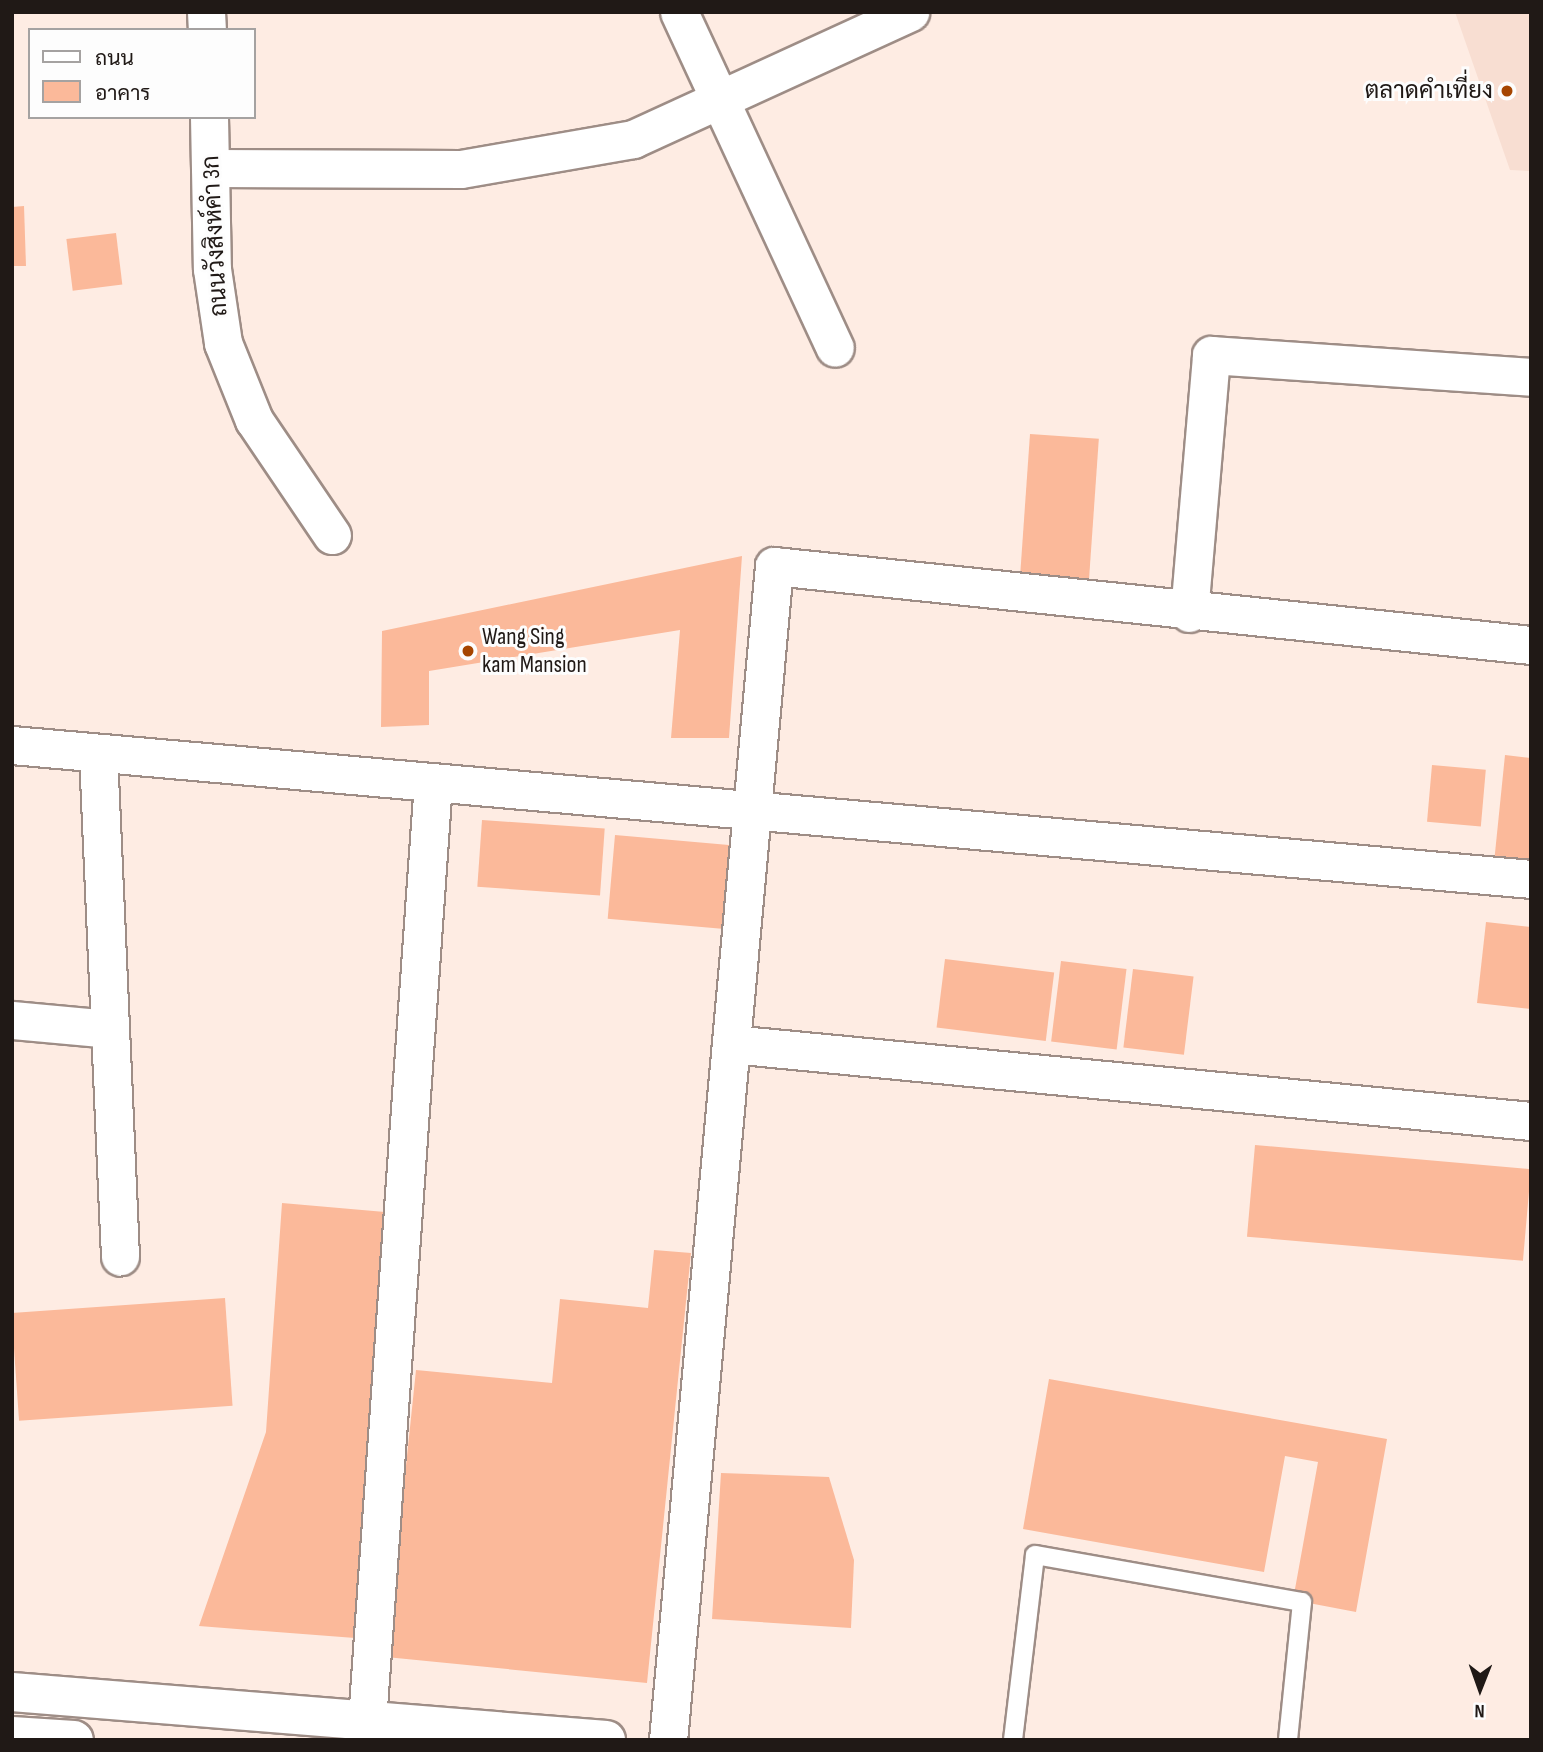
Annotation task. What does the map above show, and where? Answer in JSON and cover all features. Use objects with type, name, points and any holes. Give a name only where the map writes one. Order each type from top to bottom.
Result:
[{"type":"main road","points":[[12,1692],[606,1740]]},
{"type":"main road","points":[[12,1736],[74,1740]]},
{"type":"street","points":[[679,12],[716,100],[835,348]]},
{"type":"street","points":[[210,168],[497,164],[633,139],[910,12]]},
{"type":"street","name":"ถนนวังสิงห์คำ 3ก","points":[[209,119],[212,269],[223,343],[254,420],[331,535]]},
{"type":"street","points":[[1189,613],[1210,355],[1531,377]]},
{"type":"street","points":[[668,1740],[774,566],[1189,613],[1531,645]]},
{"type":"street","points":[[12,745],[433,782],[752,806],[1531,879]]},
{"type":"street","points":[[98,753],[120,1257]]},
{"type":"street","points":[[367,1721],[433,782]]},
{"type":"street","points":[[12,1020],[110,1030]]},
{"type":"street","points":[[731,1044],[1531,1121]]},
{"type":"lane","points":[[1013,1740],[1035,1555],[1303,1602],[1288,1740]]},
{"type":"shaded area","name":"ตลาดคำเที่ยง","points":[[1455,12],[1531,12],[1531,171],[1510,170]]},
{"type":"building","points":[[24,206],[26,266],[12,266],[12,207]]},
{"type":"building","points":[[116,233],[122,285],[73,291],[66,239]]},
{"type":"building","points":[[1030,434],[1099,439],[1089,582],[1020,578]]},
{"type":"building","name":"Wang Sing kam Mansion","points":[[742,556],[729,738],[671,738],[680,630],[429,671],[429,725],[381,727],[382,631]]},
{"type":"building","points":[[1505,755],[1531,758],[1531,866],[1494,863]]},
{"type":"building","points":[[1432,765],[1486,770],[1481,826],[1427,822]]},
{"type":"building","points":[[482,820],[605,829],[600,895],[477,887]]},
{"type":"building","points":[[615,835],[735,845],[727,929],[608,919]]},
{"type":"building","points":[[1486,922],[1531,927],[1531,1009],[1477,1003]]},
{"type":"building","points":[[945,959],[1054,972],[1046,1041],[937,1027]]},
{"type":"building","points":[[1061,961],[1127,969],[1117,1049],[1051,1041]]},
{"type":"building","points":[[1133,969],[1194,976],[1184,1055],[1123,1047]]},
{"type":"building","points":[[1255,1145],[1531,1169],[1523,1261],[1247,1237]]},
{"type":"building","points":[[282,1203],[385,1212],[355,1638],[199,1626],[266,1432]]},
{"type":"building","points":[[654,1250],[691,1253],[647,1683],[386,1657],[416,1370],[552,1383],[560,1299],[648,1308]]},
{"type":"building","points":[[225,1298],[233,1406],[19,1421],[12,1313]]},
{"type":"building","points":[[1049,1379],[1387,1439],[1356,1612],[1293,1600],[1318,1462],[1285,1456],[1264,1572],[1023,1529]]},
{"type":"building","points":[[721,1473],[829,1477],[854,1560],[851,1628],[712,1619]]},
{"type":"place","name":"ตลาดคำเที่ยง","points":[[1507,91]]},
{"type":"place","name":"Wang Sing kam Mansion","points":[[468,651]]}]
